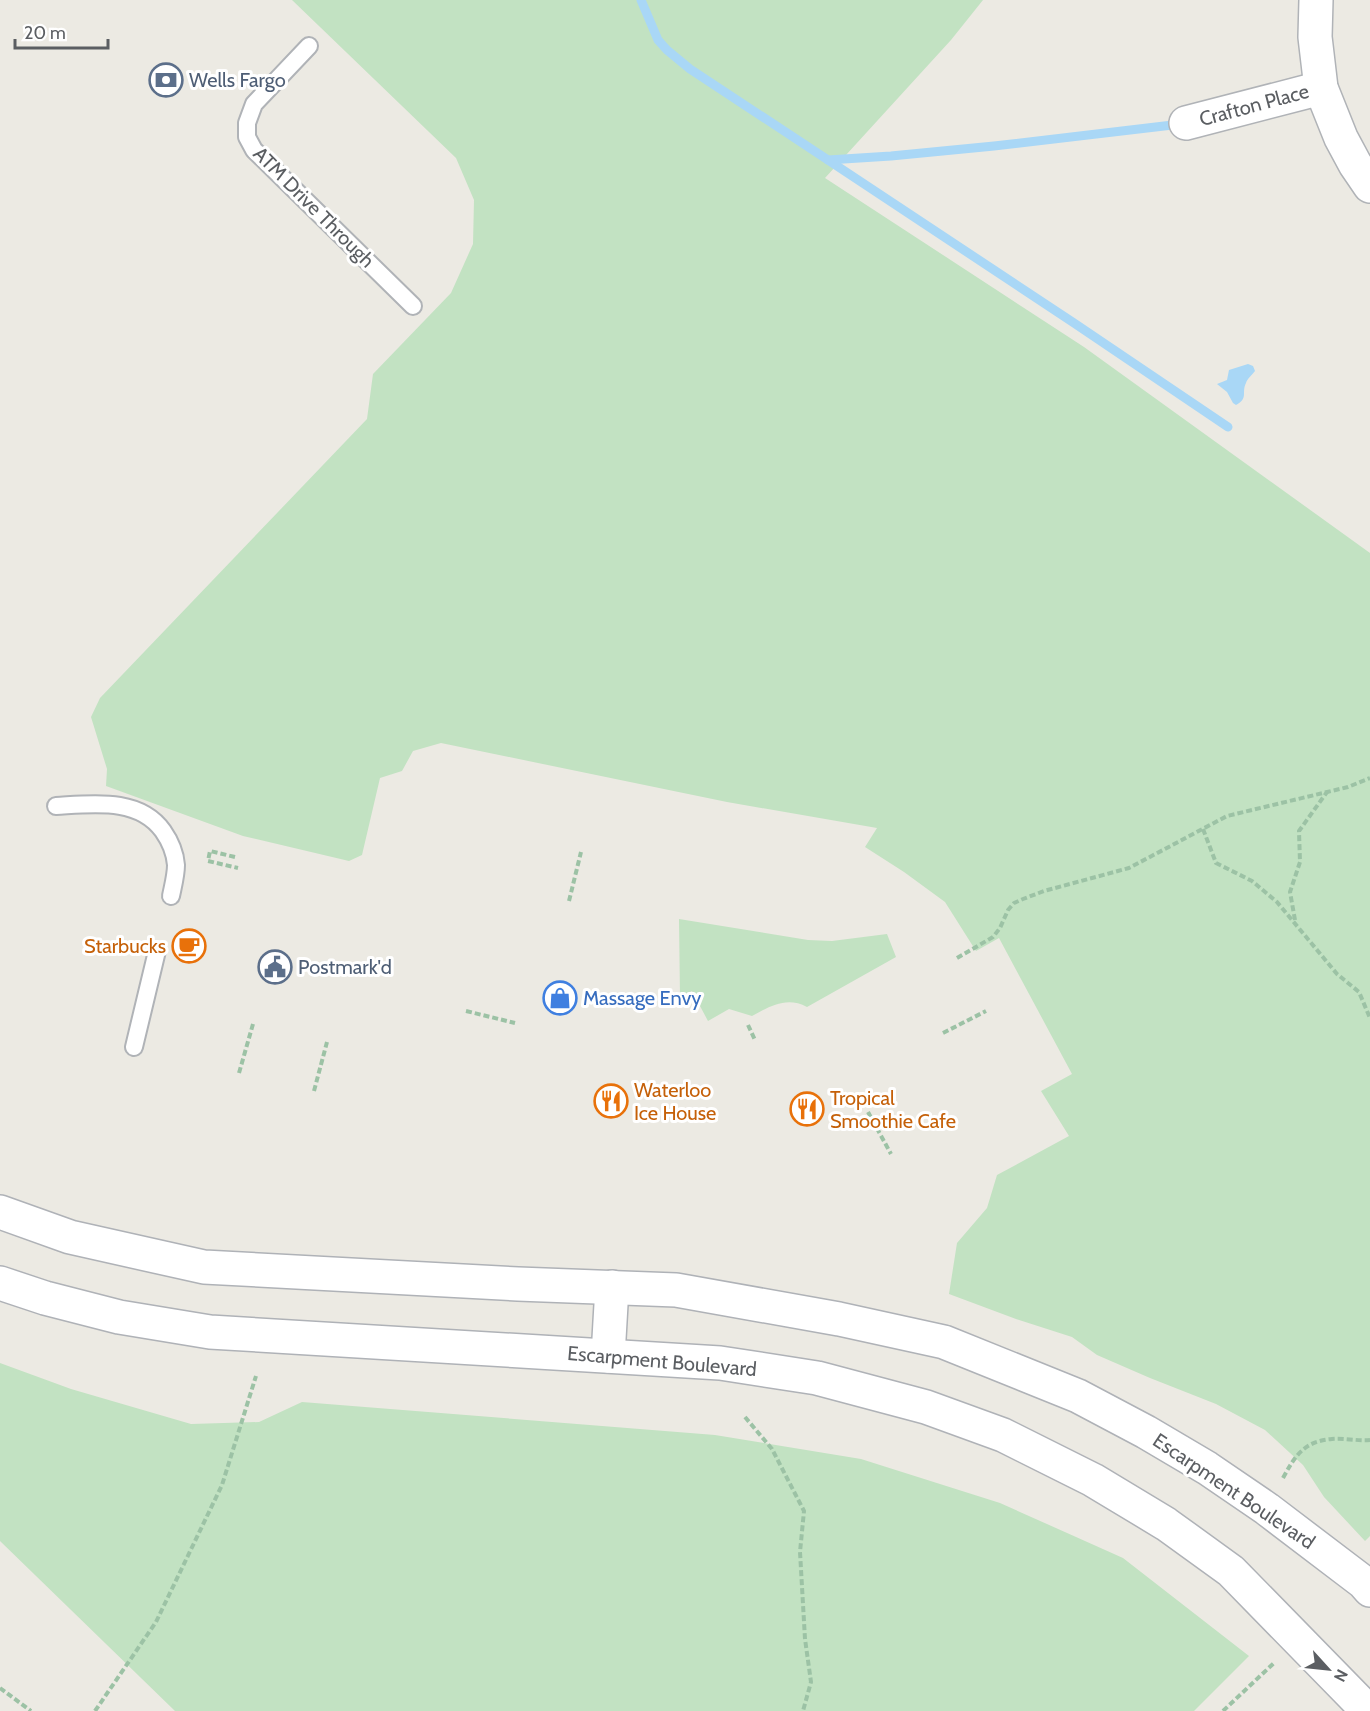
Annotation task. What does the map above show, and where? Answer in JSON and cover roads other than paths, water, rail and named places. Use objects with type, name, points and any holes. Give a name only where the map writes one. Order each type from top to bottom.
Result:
[{"type":"main road","points":[[1316,0],[1315,37],[1321,88],[1341,138],[1370,186]]},
{"type":"main road","name":"Crafton Place","points":[[1186,123],[1321,88]]},
{"type":"main road","name":"Escarpment Boulevard","points":[[0,1212],[70,1237],[204,1267],[676,1290],[839,1319],[945,1342],[1078,1396],[1146,1431],[1268,1509],[1363,1582],[1370,1590]]},
{"type":"main road","name":"Escarpment Boulevard","points":[[0,1283],[45,1298],[119,1317],[210,1332],[720,1362],[817,1378],[926,1407],[1003,1435],[1093,1480],[1166,1524],[1231,1572],[1368,1711]]},
{"type":"main road","points":[[608,1356],[612,1287]]},
{"type":"lane","name":"ATM Drive Through","points":[[309,46],[254,104],[248,123],[247,137],[254,150],[413,306]]},
{"type":"lane","points":[[56,806],[89,804],[120,806],[139,811],[155,821],[170,841],[175,855],[176,868],[171,896]]},
{"type":"lane","points":[[134,1047],[157,951]]},
{"type":"water","points":[[1248,364],[1253,366],[1255,371],[1247,382],[1242,400],[1236,405],[1227,392],[1217,384],[1227,380],[1229,370]]},
{"type":"waterway","points":[[641,0],[658,40],[667,50],[690,69],[828,160],[994,146],[1181,124]]},
{"type":"waterway","points":[[828,160],[1228,427]]},
{"type":"place","name":"Wells Fargo","points":[[166,80]]},
{"type":"place","name":"Starbucks","points":[[189,946]]},
{"type":"place","name":"Postmark'd","points":[[275,967]]},
{"type":"place","name":"Massage Envy","points":[[560,998]]},
{"type":"place","name":"Waterloo Ice House","points":[[611,1101]]},
{"type":"place","name":"Tropical Smoothie Cafe","points":[[807,1109]]}]
